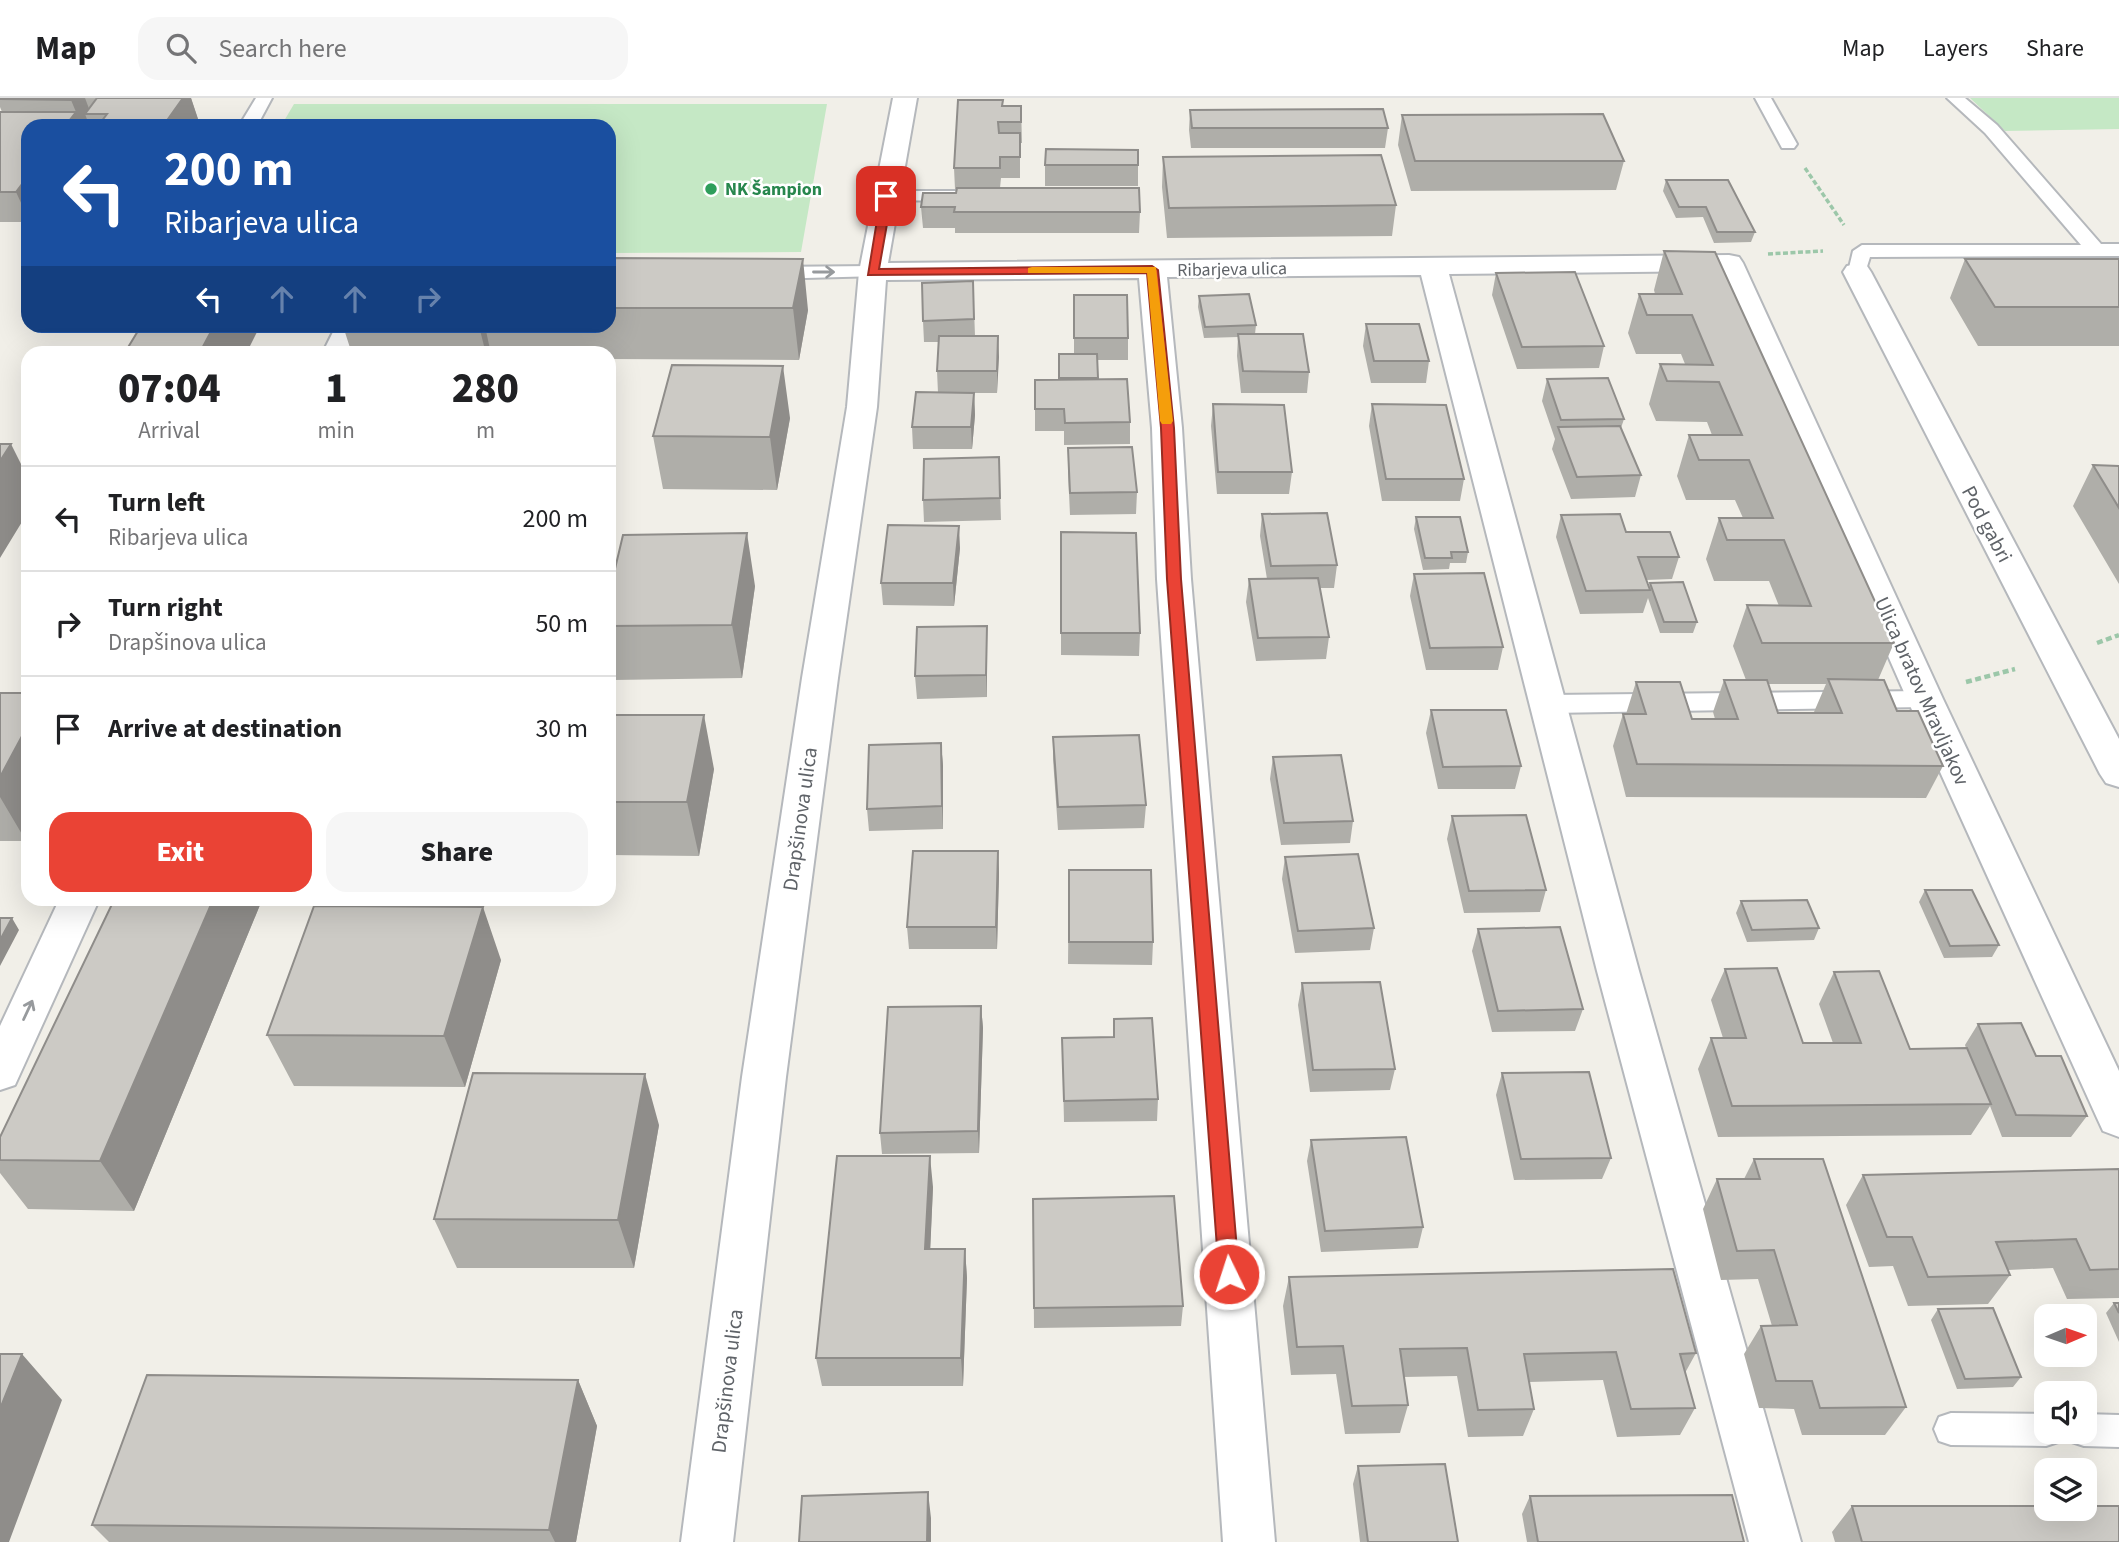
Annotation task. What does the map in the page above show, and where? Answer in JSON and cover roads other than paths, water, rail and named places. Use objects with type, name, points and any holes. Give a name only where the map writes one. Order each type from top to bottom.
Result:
[{"type":"street","name":"Drapšinova ulica","points":[[707,1542],[764,1076],[820,678],[862,407],[873,272],[905,98]]},
{"type":"street","name":"Ribarjeva ulica","points":[[873,272],[1433,267],[1743,259]]},
{"type":"street","name":"Ulica bratov Mravljakov","points":[[1743,259],[1926,699],[2119,1118]]},
{"type":"street","name":"Pod gabri","points":[[1859,261],[2119,774]]},
{"type":"street","points":[[1433,267],[1618,971],[1775,1542]]},
{"type":"street","points":[[1152,270],[1167,428],[1174,579],[1249,1542]]},
{"type":"street","points":[[0,1072],[76,906]]},
{"type":"lane","points":[[252,119],[264,98]]},
{"type":"lane","points":[[1763,98],[1788,144]]},
{"type":"lane","points":[[1955,98],[1991,129],[2096,250]]},
{"type":"lane","points":[[886,196],[975,196]]},
{"type":"lane","points":[[1859,261],[2119,250]]},
{"type":"lane","name":"Ribarjeva ulica","points":[[746,273],[873,272]]},
{"type":"lane","points":[[1550,704],[1926,699]]},
{"type":"lane","points":[[1951,1429],[2034,1430]]},
{"type":"lane","points":[[2097,1430],[2119,1431]]},
{"type":"place","name":"NK Šampion","points":[[711,189]]}]
